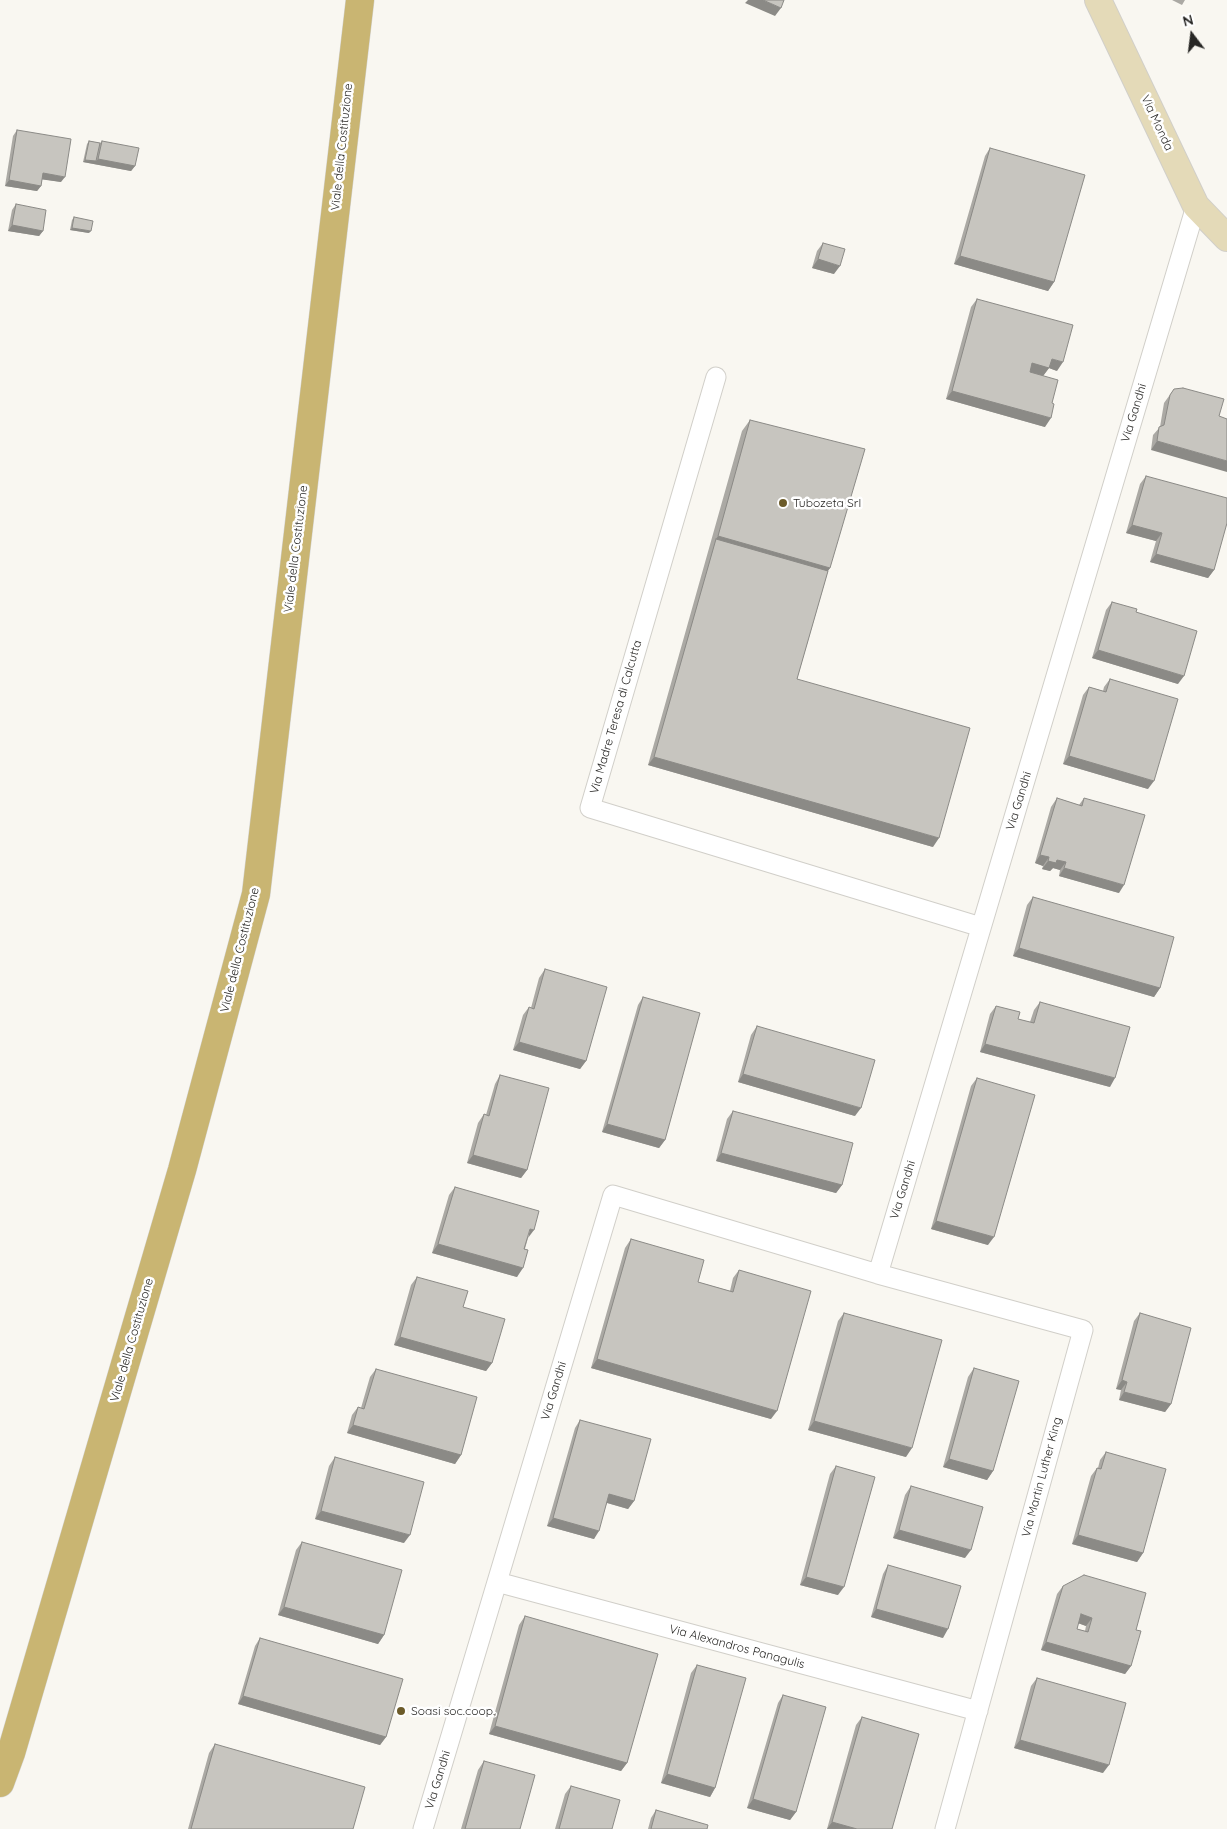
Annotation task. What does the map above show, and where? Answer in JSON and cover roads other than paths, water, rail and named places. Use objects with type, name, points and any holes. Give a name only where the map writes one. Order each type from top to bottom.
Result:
[{"type":"main road","name":"Viale della Costituzione","points":[[0,1783],[11,1753],[179,1180],[256,894],[360,0]]},
{"type":"main road","name":"Via Monda","points":[[1098,0],[1196,206],[1227,238]]},
{"type":"street","name":"Via Gandhi","points":[[423,1829],[613,1195],[878,1274],[1196,206]]},
{"type":"street","name":"Via Madre Teresa di Calcutta","points":[[716,377],[590,808],[981,927]]},
{"type":"street","name":"Via Martin Luther King","points":[[878,1274],[1083,1330],[945,1829]]},
{"type":"street","name":"Via Alexandros Panagulis","points":[[497,1582],[978,1711]]},
{"type":"place","name":"Tubozeta Srl","points":[[783,503]]},
{"type":"place","name":"Soasi soc.coop.","points":[[401,1711]]}]
